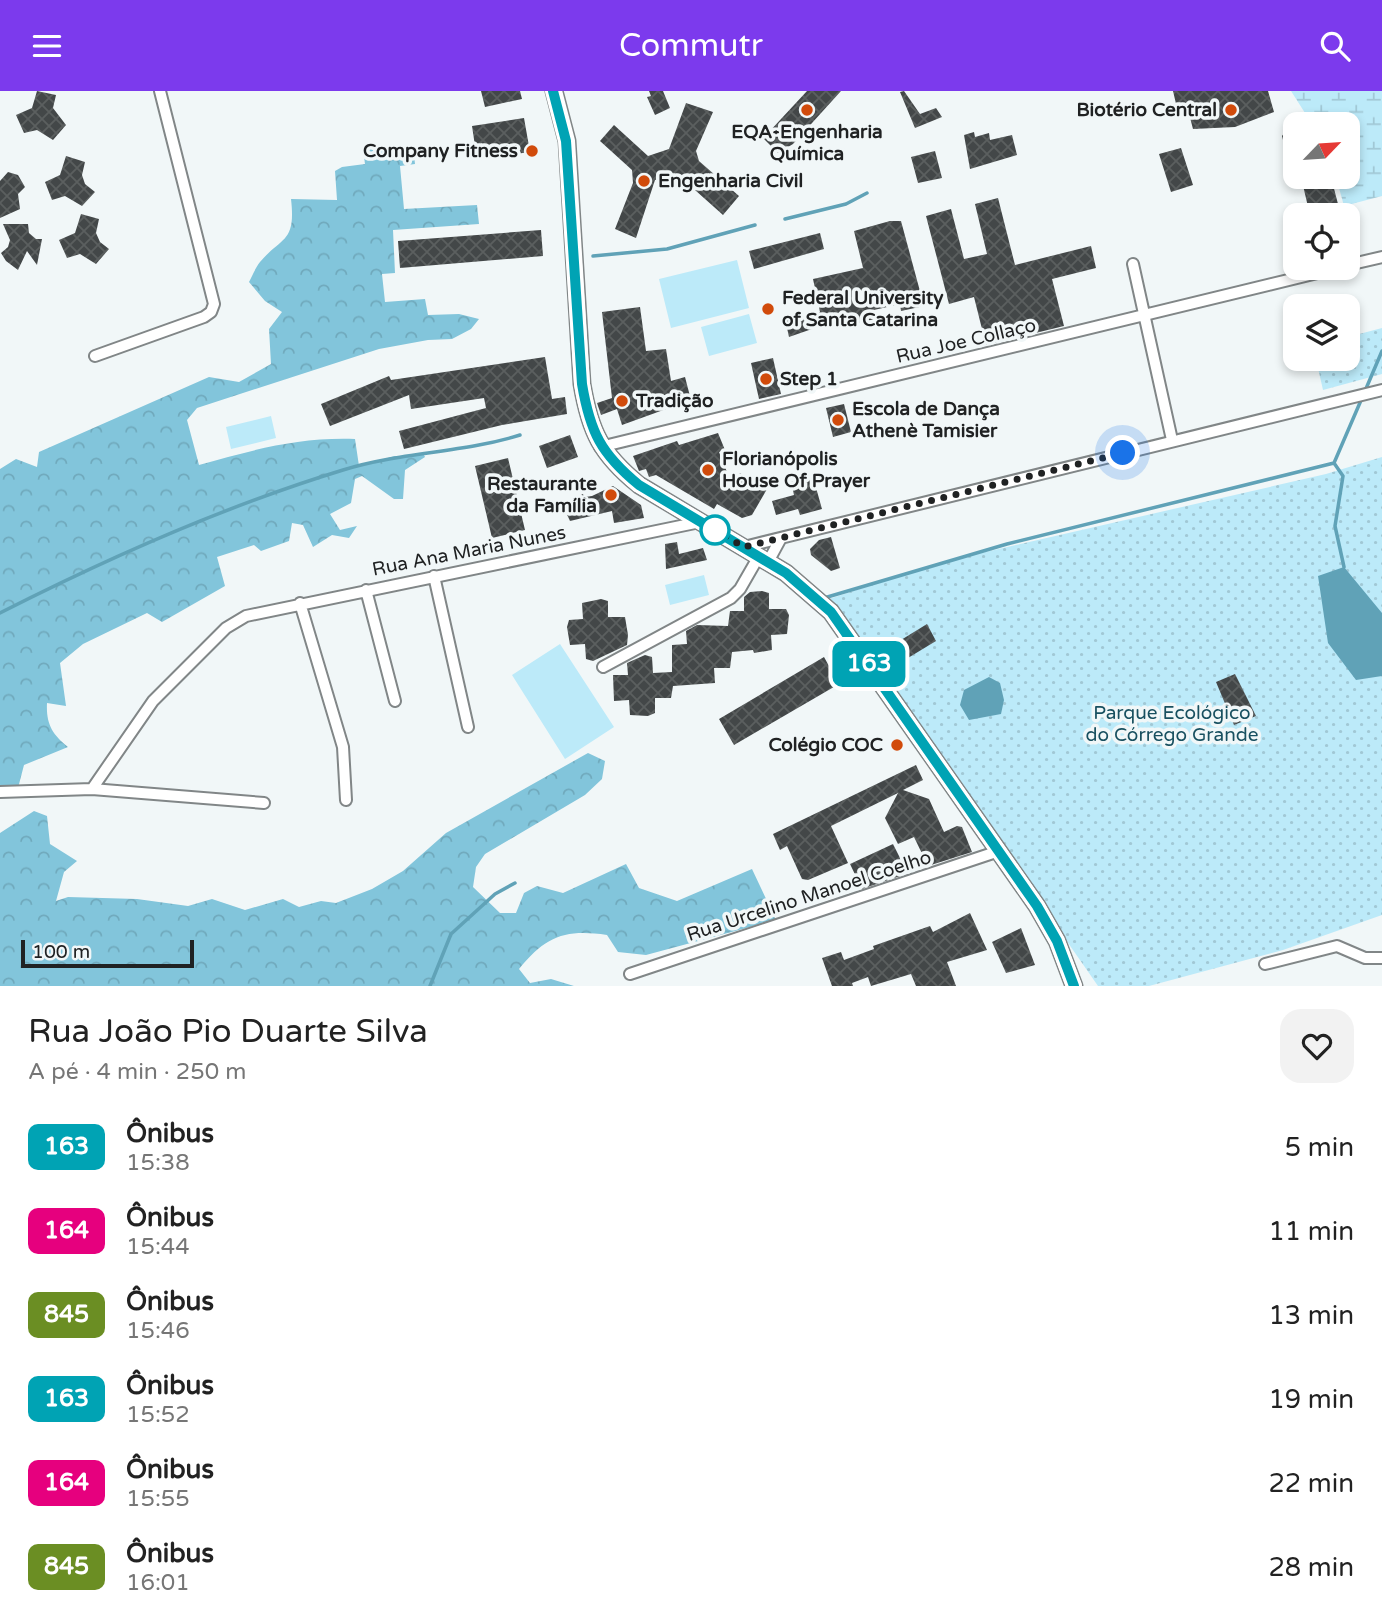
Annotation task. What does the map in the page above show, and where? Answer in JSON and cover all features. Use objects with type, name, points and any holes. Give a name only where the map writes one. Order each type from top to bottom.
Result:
[{"type":"main road","points":[[554,91],[566,141],[582,384],[589,418],[600,447],[639,485],[764,559],[831,612],[999,851],[1053,933],[1074,986]]},
{"type":"street","points":[[95,356],[204,317],[211,312],[214,304],[160,91]]},
{"type":"street","points":[[1360,262],[1382,257]]},
{"type":"street","points":[[1133,264],[1172,440]]},
{"type":"street","name":"Rua Joe Collaço","points":[[600,447],[1290,280]]},
{"type":"street","points":[[744,547],[1380,391]]},
{"type":"street","name":"Rua Ana Maria Nunes","points":[[92,789],[153,701],[226,628],[246,616],[700,522]]},
{"type":"street","points":[[603,667],[731,598],[780,538]]},
{"type":"street","points":[[434,576],[468,727]]},
{"type":"street","points":[[366,590],[395,701]]},
{"type":"street","points":[[300,603],[343,747],[346,800]]},
{"type":"street","points":[[0,792],[92,789],[264,803]]},
{"type":"street","name":"Rua Urcelino Manoel Coelho","points":[[630,974],[999,851]]},
{"type":"street","points":[[1265,964],[1337,946],[1366,958],[1382,958]]},
{"type":"green space","points":[[1291,91],[1382,91],[1382,196],[1355,203],[1343,203],[1339,189],[1360,189],[1360,112],[1304,112]]},
{"type":"green space","points":[[413,148],[415,164],[400,166],[404,209],[477,205],[479,224],[393,230],[395,273],[382,274],[385,302],[425,299],[428,315],[459,314],[479,319],[471,329],[452,339],[428,340],[379,349],[197,408],[187,420],[199,465],[238,454],[314,440],[355,439],[359,466],[395,456],[401,458],[423,453],[425,457],[405,470],[403,499],[394,499],[362,476],[355,479],[351,503],[330,514],[340,530],[357,526],[349,538],[332,535],[313,547],[303,525],[292,523],[289,541],[261,551],[254,545],[217,557],[225,586],[162,622],[147,613],[83,644],[60,663],[66,706],[47,703],[51,728],[68,747],[24,765],[18,788],[0,788],[0,469],[16,459],[37,467],[39,452],[209,377],[239,382],[271,364],[269,329],[282,312],[265,301],[249,282],[260,262],[286,237],[291,224],[291,199],[337,200],[335,171],[342,167],[365,164],[363,149]]},
{"type":"green space","points":[[737,260],[749,308],[671,328],[659,279]]},
{"type":"green space","points":[[749,314],[757,343],[709,356],[701,327]]},
{"type":"green space","points":[[1382,328],[1382,374],[1323,390],[1319,371],[1360,371],[1360,334]]},
{"type":"green space","points":[[271,416],[276,438],[231,449],[226,427]]},
{"type":"green space","name":"Parque Ecológico do Córrego Grande","points":[[1382,457],[1382,915],[1283,950],[1149,986],[1098,986],[829,599],[942,562],[1326,474]]},
{"type":"green space","points":[[704,575],[709,595],[670,605],[665,585]]},
{"type":"green space","points":[[560,644],[614,727],[565,759],[512,675]]},
{"type":"green space","points":[[588,753],[605,761],[602,779],[585,795],[485,854],[476,867],[473,887],[500,913],[516,913],[524,893],[537,886],[563,893],[626,864],[639,888],[677,901],[752,869],[776,920],[646,955],[618,952],[607,935],[568,934],[557,937],[538,949],[519,969],[530,983],[551,979],[574,986],[0,986],[0,833],[34,811],[47,816],[50,844],[77,861],[64,872],[56,901],[68,897],[137,899],[188,906],[212,899],[245,910],[283,899],[299,907],[321,901],[336,903],[372,889],[403,871],[446,833]]},
{"type":"shaded area","points":[[1344,567],[1382,613],[1382,676],[1356,680],[1328,643],[1318,576]]},
{"type":"shaded area","points":[[989,677],[1000,683],[1004,700],[1001,714],[969,720],[960,705],[964,690]]},
{"type":"building","points":[[37,91],[56,95],[53,108],[66,125],[53,140],[37,130],[24,133],[16,115],[32,108]]},
{"type":"building","points":[[481,91],[520,91],[522,99],[485,107]]},
{"type":"building","points":[[649,91],[663,91],[670,108],[655,115],[647,97],[651,96]]},
{"type":"building","name":"EQA-Engenharia Química","points":[[807,91],[841,91],[793,144],[778,153],[760,135],[768,133]]},
{"type":"building","points":[[904,91],[920,114],[936,108],[942,117],[915,128],[900,92]]},
{"type":"building","name":"Biotério Central","points":[[1173,91],[1268,91],[1274,112],[1235,127],[1193,129],[1187,106],[1177,108]]},
{"type":"building","points":[[686,103],[713,112],[696,151],[699,161],[739,196],[723,215],[677,174],[655,180],[636,238],[615,229],[633,183],[632,170],[600,141],[614,125],[648,156],[669,149]]},
{"type":"building","points":[[524,118],[530,152],[477,159],[472,126]]},
{"type":"building","points":[[974,132],[975,137],[989,133],[990,140],[1012,135],[1017,155],[970,169],[964,135]]},
{"type":"building","points":[[1181,148],[1193,185],[1171,192],[1159,154]]},
{"type":"building","points":[[935,151],[942,178],[918,183],[911,157]]},
{"type":"building","points":[[66,156],[85,162],[82,175],[85,184],[95,192],[82,206],[65,196],[52,200],[45,182],[60,175]]},
{"type":"building","points":[[8,172],[18,175],[25,187],[18,194],[20,209],[0,218],[0,181]]},
{"type":"building","points":[[1304,189],[1334,189],[1338,203],[1307,203]]},
{"type":"building","points":[[998,198],[1015,265],[1091,246],[1096,268],[1052,279],[1064,326],[986,345],[974,297],[949,304],[926,216],[951,209],[964,259],[987,254],[975,204]]},
{"type":"building","points":[[81,214],[99,219],[96,233],[100,242],[109,249],[96,264],[80,254],[67,258],[59,240],[75,233]]},
{"type":"building","points":[[890,221],[901,221],[924,306],[901,311],[900,304],[874,310],[875,319],[854,324],[853,319],[832,322],[789,337],[785,319],[820,312],[813,279],[863,268],[854,231]]},
{"type":"building","points":[[3,224],[28,224],[29,233],[36,239],[42,239],[37,265],[27,251],[18,270],[6,261],[1,253],[8,247],[10,240]]},
{"type":"building","points":[[541,230],[543,256],[400,268],[398,241]]},
{"type":"building","points":[[820,233],[824,249],[754,269],[749,251]]},
{"type":"building","points":[[640,307],[646,351],[666,349],[671,381],[685,377],[691,400],[622,425],[617,409],[601,415],[597,403],[612,398],[602,312]]},
{"type":"building","points":[[545,357],[552,399],[565,397],[567,414],[502,425],[404,449],[399,431],[486,408],[484,398],[411,409],[409,395],[330,426],[321,404],[389,376],[391,380]]},
{"type":"building","name":"Step 1","points":[[773,358],[781,394],[759,399],[751,363]]},
{"type":"building","name":"Escola de Dança Athenè Tamisier","points":[[844,404],[851,432],[833,437],[826,408]]},
{"type":"building","points":[[718,433],[725,450],[719,452],[733,487],[740,473],[767,489],[752,515],[742,518],[717,504],[714,509],[656,475],[649,477],[646,469],[639,471],[633,456],[677,441],[679,445]]},
{"type":"building","points":[[570,435],[578,457],[547,468],[539,446]]},
{"type":"building","points":[[508,458],[525,530],[492,538],[475,466]]},
{"type":"building","points":[[813,477],[822,509],[800,515],[798,509],[776,515],[772,501],[794,495],[791,482]]},
{"type":"building","points":[[613,486],[641,505],[644,518],[614,523],[612,511],[570,521],[562,504],[583,494],[584,497],[592,496]]},
{"type":"building","points":[[831,537],[840,568],[831,571],[811,555],[810,549],[819,540]]},
{"type":"building","points":[[677,542],[679,554],[703,548],[707,560],[666,569],[665,544]]},
{"type":"building","points":[[750,592],[769,593],[769,609],[786,609],[789,615],[787,634],[771,635],[772,650],[732,652],[730,668],[714,668],[715,683],[673,686],[671,698],[655,698],[655,713],[648,716],[630,715],[629,700],[614,701],[613,675],[628,675],[627,663],[645,655],[652,657],[653,673],[672,672],[672,645],[687,644],[686,631],[697,625],[728,626],[730,611],[744,611],[744,597]]},
{"type":"building","points":[[601,599],[608,601],[608,617],[625,617],[627,645],[593,661],[586,659],[585,644],[570,645],[567,627],[569,620],[583,619],[582,603]]},
{"type":"building","points":[[927,624],[936,641],[898,664],[888,648]]},
{"type":"building","points":[[824,657],[839,684],[734,745],[719,719]]},
{"type":"building","points":[[1235,674],[1256,716],[1234,725],[1216,682]]},
{"type":"building","points":[[916,765],[923,780],[903,790],[929,799],[944,832],[957,826],[962,827],[972,852],[928,866],[914,837],[898,844],[885,818],[898,793],[831,826],[848,863],[808,880],[802,879],[787,846],[780,850],[773,834]]},
{"type":"building","points":[[893,844],[906,870],[903,875],[862,889],[850,864]]},
{"type":"building","points":[[970,913],[987,950],[947,962],[956,986],[916,986],[911,974],[871,986],[868,977],[852,983],[853,986],[832,986],[822,958],[841,952],[844,960],[874,949],[873,946],[930,926],[933,932]]},
{"type":"building","points":[[1021,928],[1035,965],[1006,973],[992,942]]},
{"type":"waterway","points":[[785,219],[846,204],[867,193]]},
{"type":"waterway","points":[[593,256],[667,249],[755,225]]},
{"type":"waterway","points":[[1365,391],[1382,351]]},
{"type":"waterway","points":[[1344,567],[1335,526],[1343,476],[1334,463],[1362,398]]},
{"type":"waterway","points":[[0,613],[168,534],[299,484],[365,464],[476,446],[520,435]]},
{"type":"waterway","points":[[824,598],[1007,544],[1334,463]]},
{"type":"waterway","points":[[430,986],[451,934],[495,894],[515,883]]},
{"type":"bus line","name":"163","points":[[553,91],[562,114],[566,141],[582,384],[589,418],[600,447],[639,485],[786,573],[831,612],[1037,906],[1065,958],[1074,986]]},
{"type":"place","name":"EQA-Engenharia Química","points":[[807,110]]},
{"type":"place","name":"Biotério Central","points":[[1231,110]]},
{"type":"place","name":"Company Fitness","points":[[532,151]]},
{"type":"place","name":"Engenharia Civil","points":[[644,181]]},
{"type":"place","name":"Federal University of Santa Catarina","points":[[768,309]]},
{"type":"place","name":"Step 1","points":[[766,379]]},
{"type":"place","name":"Tradição","points":[[622,401]]},
{"type":"place","name":"Escola de Dança Athenè Tamisier","points":[[838,420]]},
{"type":"place","name":"Florianópolis House Of Prayer","points":[[708,470]]},
{"type":"place","name":"Restaurante da Família","points":[[611,495]]},
{"type":"place","name":"Colégio COC","points":[[897,745]]},
{"type":"route","points":[[715,530],[744,547],[1123,453]]}]
